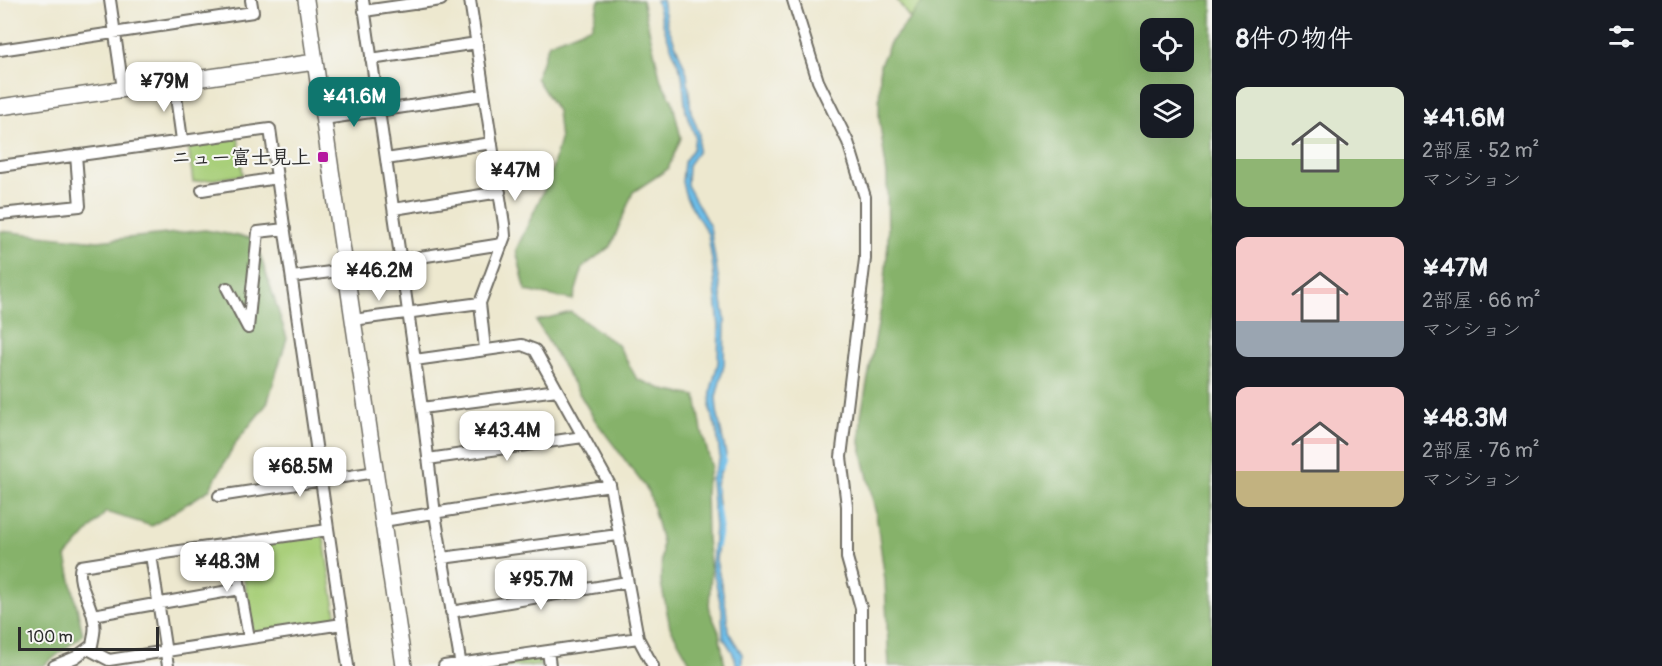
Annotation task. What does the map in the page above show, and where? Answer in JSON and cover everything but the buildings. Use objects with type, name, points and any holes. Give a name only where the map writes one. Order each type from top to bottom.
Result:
[{"type":"street","points":[[110,0],[123,89]]},
{"type":"street","points":[[0,50],[252,12],[251,0]]},
{"type":"street","points":[[306,0],[404,666]]},
{"type":"street","points":[[441,0],[364,6],[416,360],[435,514],[460,665]]},
{"type":"street","points":[[470,0],[505,236],[480,303],[485,349]]},
{"type":"street","points":[[793,0],[818,81],[848,142],[865,197],[865,259],[841,457],[847,506],[847,558],[861,608],[861,666]]},
{"type":"street","points":[[371,59],[477,43]]},
{"type":"street","points":[[0,107],[315,62]]},
{"type":"street","points":[[174,82],[182,140]]},
{"type":"street","points":[[324,119],[484,95]]},
{"type":"street","points":[[0,166],[270,129],[348,666]]},
{"type":"street","points":[[386,159],[492,143]]},
{"type":"street","points":[[0,214],[80,206],[76,155]]},
{"type":"street","points":[[202,190],[277,178]]},
{"type":"street","points":[[394,209],[500,192]]},
{"type":"street","points":[[227,288],[248,328],[258,232],[285,229]]},
{"type":"street","points":[[401,260],[502,244]]},
{"type":"street","points":[[292,277],[346,270]]},
{"type":"street","points":[[353,320],[480,303]]},
{"type":"street","points":[[416,360],[522,345],[535,350],[610,485],[638,638],[653,666]]},
{"type":"street","points":[[422,408],[557,390]]},
{"type":"street","points":[[428,459],[583,437]]},
{"type":"street","points":[[219,496],[376,472]]},
{"type":"street","points":[[383,521],[610,485]]},
{"type":"street","points":[[54,666],[76,657],[92,645],[95,630],[93,615],[78,574],[81,566],[328,530]]},
{"type":"street","points":[[442,558],[618,535]]},
{"type":"street","points":[[232,543],[249,638]]},
{"type":"street","points":[[151,555],[168,666]]},
{"type":"street","points":[[451,612],[627,582]]},
{"type":"street","points":[[93,615],[240,589]]},
{"type":"street","points":[[88,649],[109,660],[342,624]]},
{"type":"street","points":[[444,666],[638,638]]},
{"type":"street","points":[[548,651],[550,666]]},
{"type":"green space","points":[[599,0],[642,0],[661,81],[672,100],[681,138],[668,169],[633,192],[611,246],[583,267],[573,300],[526,291],[516,250],[550,177],[560,140],[557,111],[536,78],[549,43],[592,26]]},
{"type":"green space","points":[[897,0],[1009,0],[910,19]]},
{"type":"green space","points":[[925,0],[1212,0],[1212,666],[889,666],[885,580],[876,514],[860,443],[861,415],[884,292],[888,243],[887,175],[879,118],[880,65],[890,43]]},
{"type":"green space","points":[[238,137],[243,175],[193,182],[188,143]]},
{"type":"green space","points":[[205,230],[255,239],[287,338],[267,404],[237,441],[209,490],[152,526],[106,512],[66,557],[83,635],[43,666],[0,666],[0,231],[98,241]]},
{"type":"green space","points":[[571,312],[618,345],[637,379],[667,391],[696,396],[711,465],[706,486],[707,539],[711,571],[709,609],[719,632],[725,666],[692,666],[670,627],[661,583],[662,542],[649,492],[595,420],[536,321]]},
{"type":"green space","points":[[323,534],[337,621],[253,634],[239,546]]},
{"type":"green space","points":[[539,656],[541,666],[468,666]]},
{"type":"water","points":[[656,0],[662,0],[667,24],[687,73],[691,112],[699,133],[698,151],[688,165],[687,185],[710,227],[725,319],[724,365],[716,397],[726,455],[716,484],[720,526],[716,560],[726,607],[728,631],[742,654],[742,666],[737,666],[732,651],[723,637],[722,610],[712,566],[715,527],[711,480],[720,457],[717,432],[710,409],[711,390],[718,363],[719,327],[713,268],[708,234],[686,197],[682,182],[684,162],[693,149],[695,136],[686,112],[682,74]]},
{"type":"waterway","points":[[721,469],[725,460],[724,456]]},
{"type":"waterway","points":[[717,547],[721,528],[718,507]]},
{"type":"place","name":"ニュー富士見上","points":[[323,157]]}]
